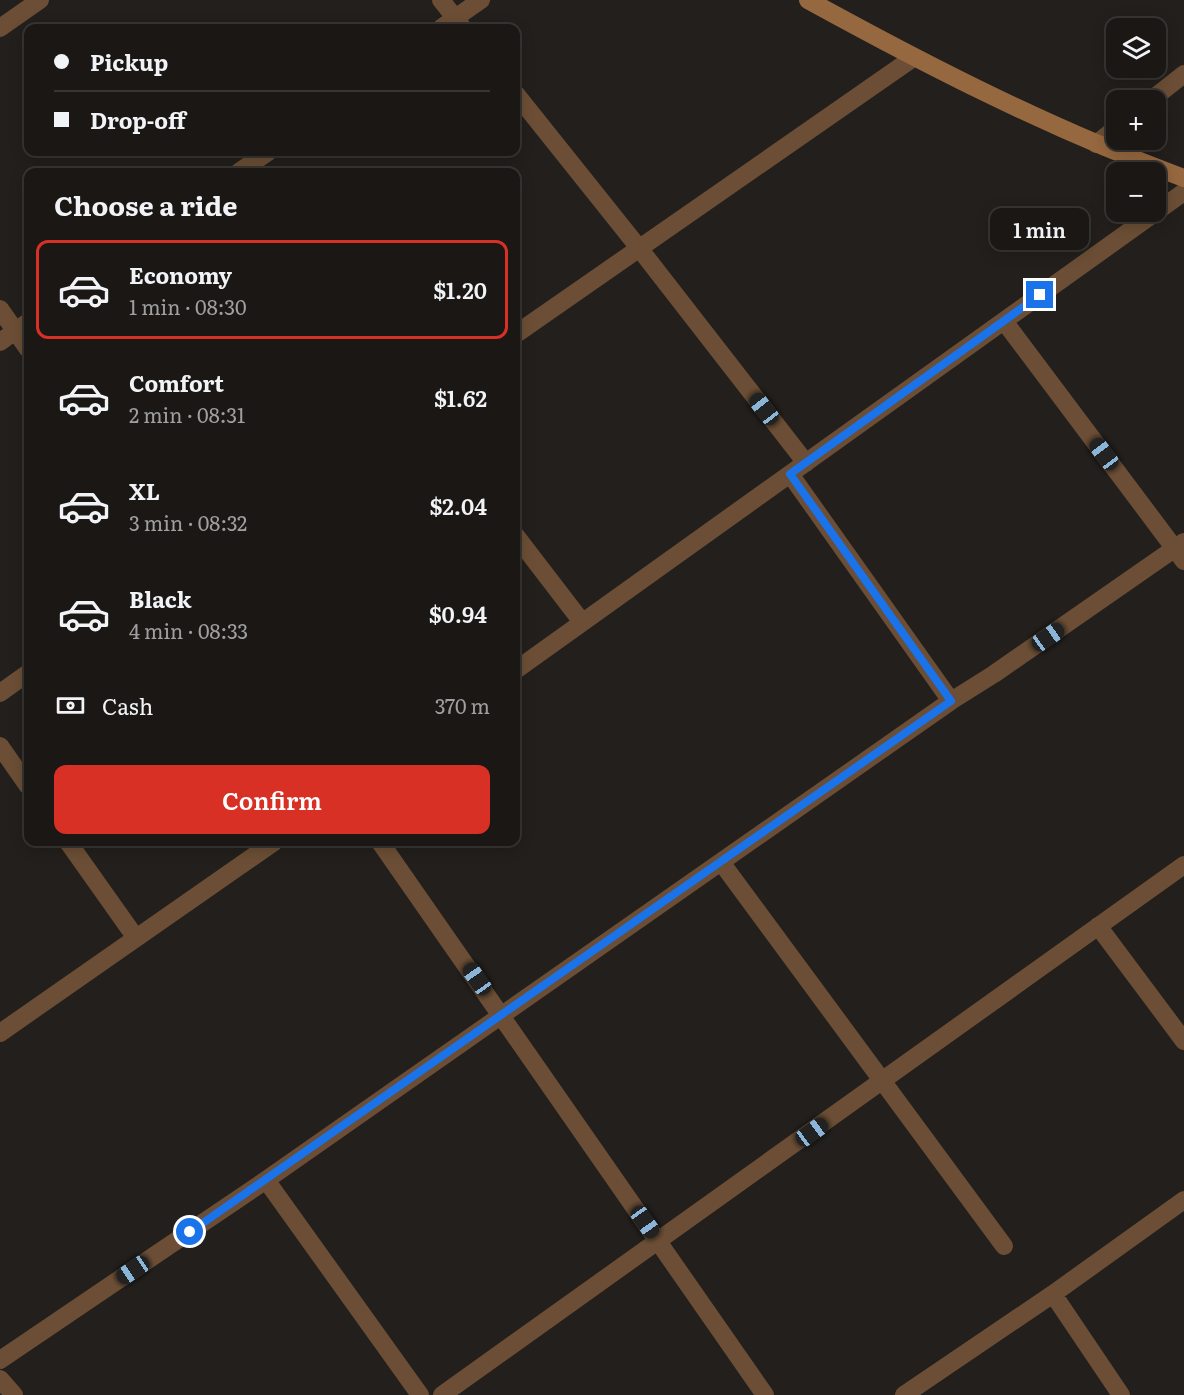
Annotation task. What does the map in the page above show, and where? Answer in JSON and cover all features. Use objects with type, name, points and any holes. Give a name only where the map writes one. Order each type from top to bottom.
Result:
[{"type":"street","points":[[0,28],[40,0]]},
{"type":"street","points":[[441,0],[453,24]]},
{"type":"street","points":[[454,24],[481,0]]},
{"type":"street","points":[[807,0],[990,96],[1096,144],[1184,178]]},
{"type":"street","points":[[520,331],[913,57]]},
{"type":"street","points":[[1164,90],[1184,74]]},
{"type":"street","points":[[520,99],[806,463]]},
{"type":"street","points":[[1096,144],[1106,136]]},
{"type":"street","points":[[246,168],[263,156]]},
{"type":"street","points":[[520,667],[1184,192]]},
{"type":"street","points":[[0,309],[22,326],[0,342]]},
{"type":"street","points":[[0,1360],[266,1180],[951,701],[1181,551],[1004,321]]},
{"type":"street","points":[[790,474],[951,701]]},
{"type":"street","points":[[520,541],[582,622]]},
{"type":"street","points":[[0,693],[24,676]]},
{"type":"street","points":[[0,746],[24,780]]},
{"type":"street","points":[[71,846],[136,938]]},
{"type":"street","points":[[0,1033],[268,846]]},
{"type":"street","points":[[383,846],[765,1395]]},
{"type":"street","points":[[721,862],[1004,1246]]},
{"type":"street","points":[[442,1395],[1184,865]]},
{"type":"street","points":[[1098,926],[1184,1041]]},
{"type":"street","points":[[266,1180],[420,1395]]},
{"type":"street","points":[[904,1395],[1053,1294],[1184,1200]]},
{"type":"street","points":[[1053,1294],[1121,1395]]},
{"type":"street","points":[[0,1379],[14,1395]]},
{"type":"route","points":[[190,1232],[951,701],[790,474],[1040,295]]}]
